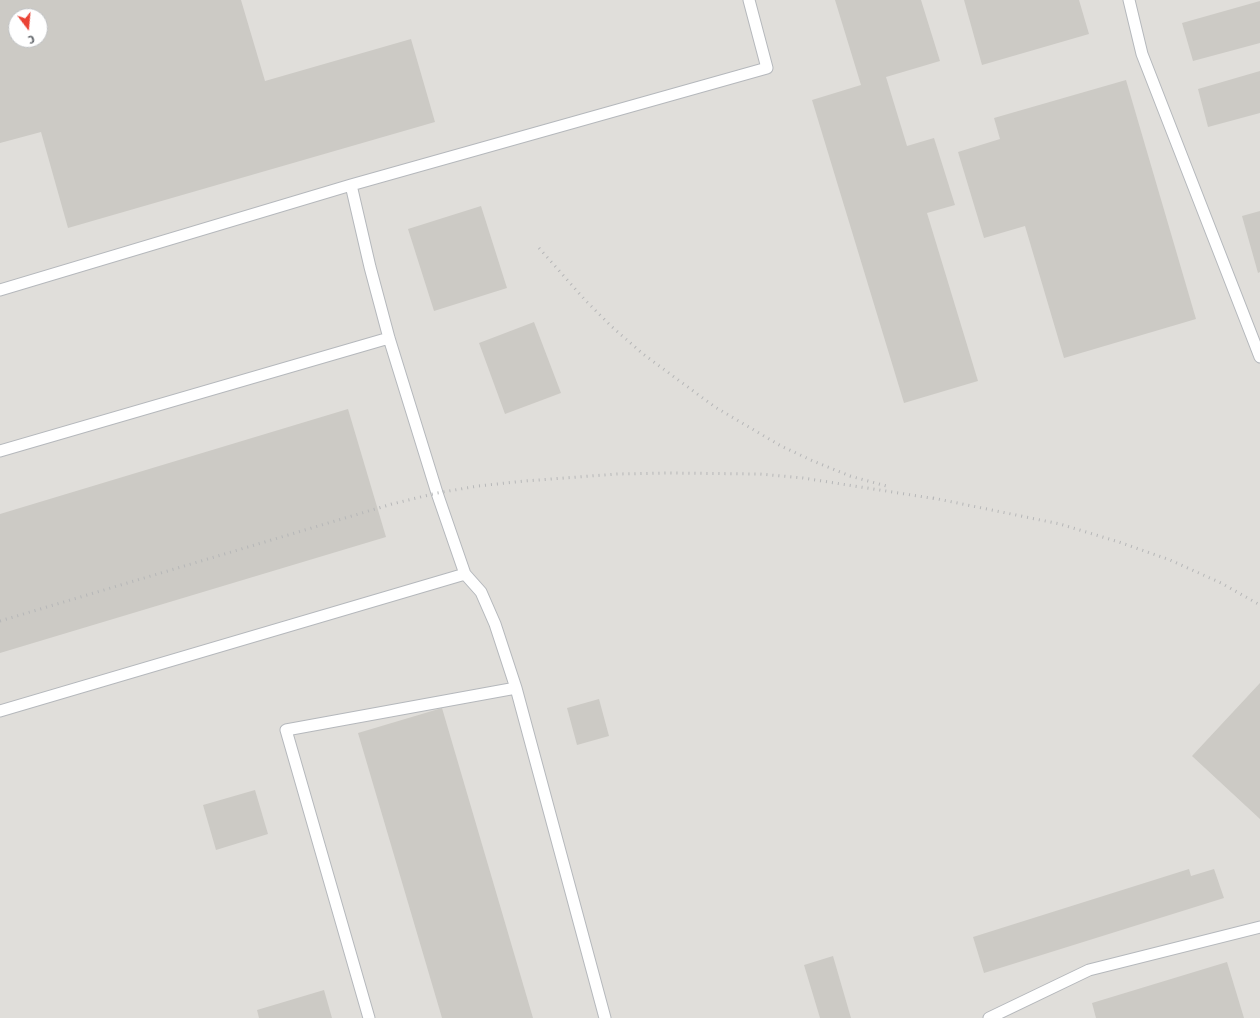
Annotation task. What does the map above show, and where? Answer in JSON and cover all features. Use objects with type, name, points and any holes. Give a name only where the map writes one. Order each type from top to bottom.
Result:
[{"type":"lane","points":[[0,290],[351,185],[767,68],[749,0]]},
{"type":"lane","points":[[1129,0],[1142,54],[1260,357]]},
{"type":"lane","points":[[351,185],[370,268],[389,338],[437,493],[464,574],[481,592],[495,624],[516,688],[605,1018]]},
{"type":"lane","points":[[0,451],[389,338]]},
{"type":"lane","points":[[0,711],[464,574]]},
{"type":"lane","points":[[369,1018],[286,730],[516,688]]},
{"type":"lane","points":[[989,1018],[1089,970],[1260,927]]},
{"type":"shaded area","points":[[0,0],[1260,0],[1260,1018],[0,1018]]},
{"type":"building","points":[[0,0],[241,0],[265,81],[411,39],[435,122],[68,228],[41,132],[0,143]]},
{"type":"building","points":[[835,0],[921,0],[940,61],[886,77],[907,146],[934,138],[955,205],[927,213],[978,381],[904,403],[812,100],[861,85]]},
{"type":"building","points":[[964,0],[1079,0],[1089,34],[982,65]]},
{"type":"building","points":[[1260,1],[1260,43],[1193,61],[1182,23]]},
{"type":"building","points":[[1260,71],[1260,113],[1208,127],[1198,89]]},
{"type":"building","points":[[1126,80],[1196,319],[1064,358],[1025,226],[984,238],[958,152],[1000,139],[994,118]]},
{"type":"building","points":[[481,206],[507,288],[434,311],[408,229]]},
{"type":"building","points":[[1260,211],[1260,272],[1258,273],[1242,216]]},
{"type":"building","points":[[534,322],[561,393],[505,414],[479,343]]},
{"type":"building","points":[[348,409],[386,537],[0,653],[0,514]]},
{"type":"building","points":[[1260,683],[1260,819],[1192,756]]},
{"type":"building","points":[[599,699],[609,736],[577,745],[567,708]]},
{"type":"building","points":[[442,708],[533,1018],[442,1018],[358,733]]},
{"type":"building","points":[[255,790],[268,834],[216,850],[203,805]]},
{"type":"building","points":[[1189,869],[1191,876],[1214,869],[1224,898],[984,973],[973,937]]},
{"type":"building","points":[[833,956],[851,1018],[820,1018],[804,965]]},
{"type":"building","points":[[1227,962],[1244,1018],[1096,1018],[1092,1003]]},
{"type":"building","points":[[324,990],[332,1018],[259,1018],[257,1010]]},
{"type":"railway","points":[[539,248],[586,301],[611,326],[643,354],[715,407],[781,446],[813,461],[850,476],[890,487]]},
{"type":"railway","points":[[0,621],[392,504],[437,493],[478,486],[617,474],[760,474],[803,478],[937,499]]},
{"type":"railway","points":[[933,498],[1060,524],[1119,542],[1170,560],[1221,583],[1260,605]]}]
